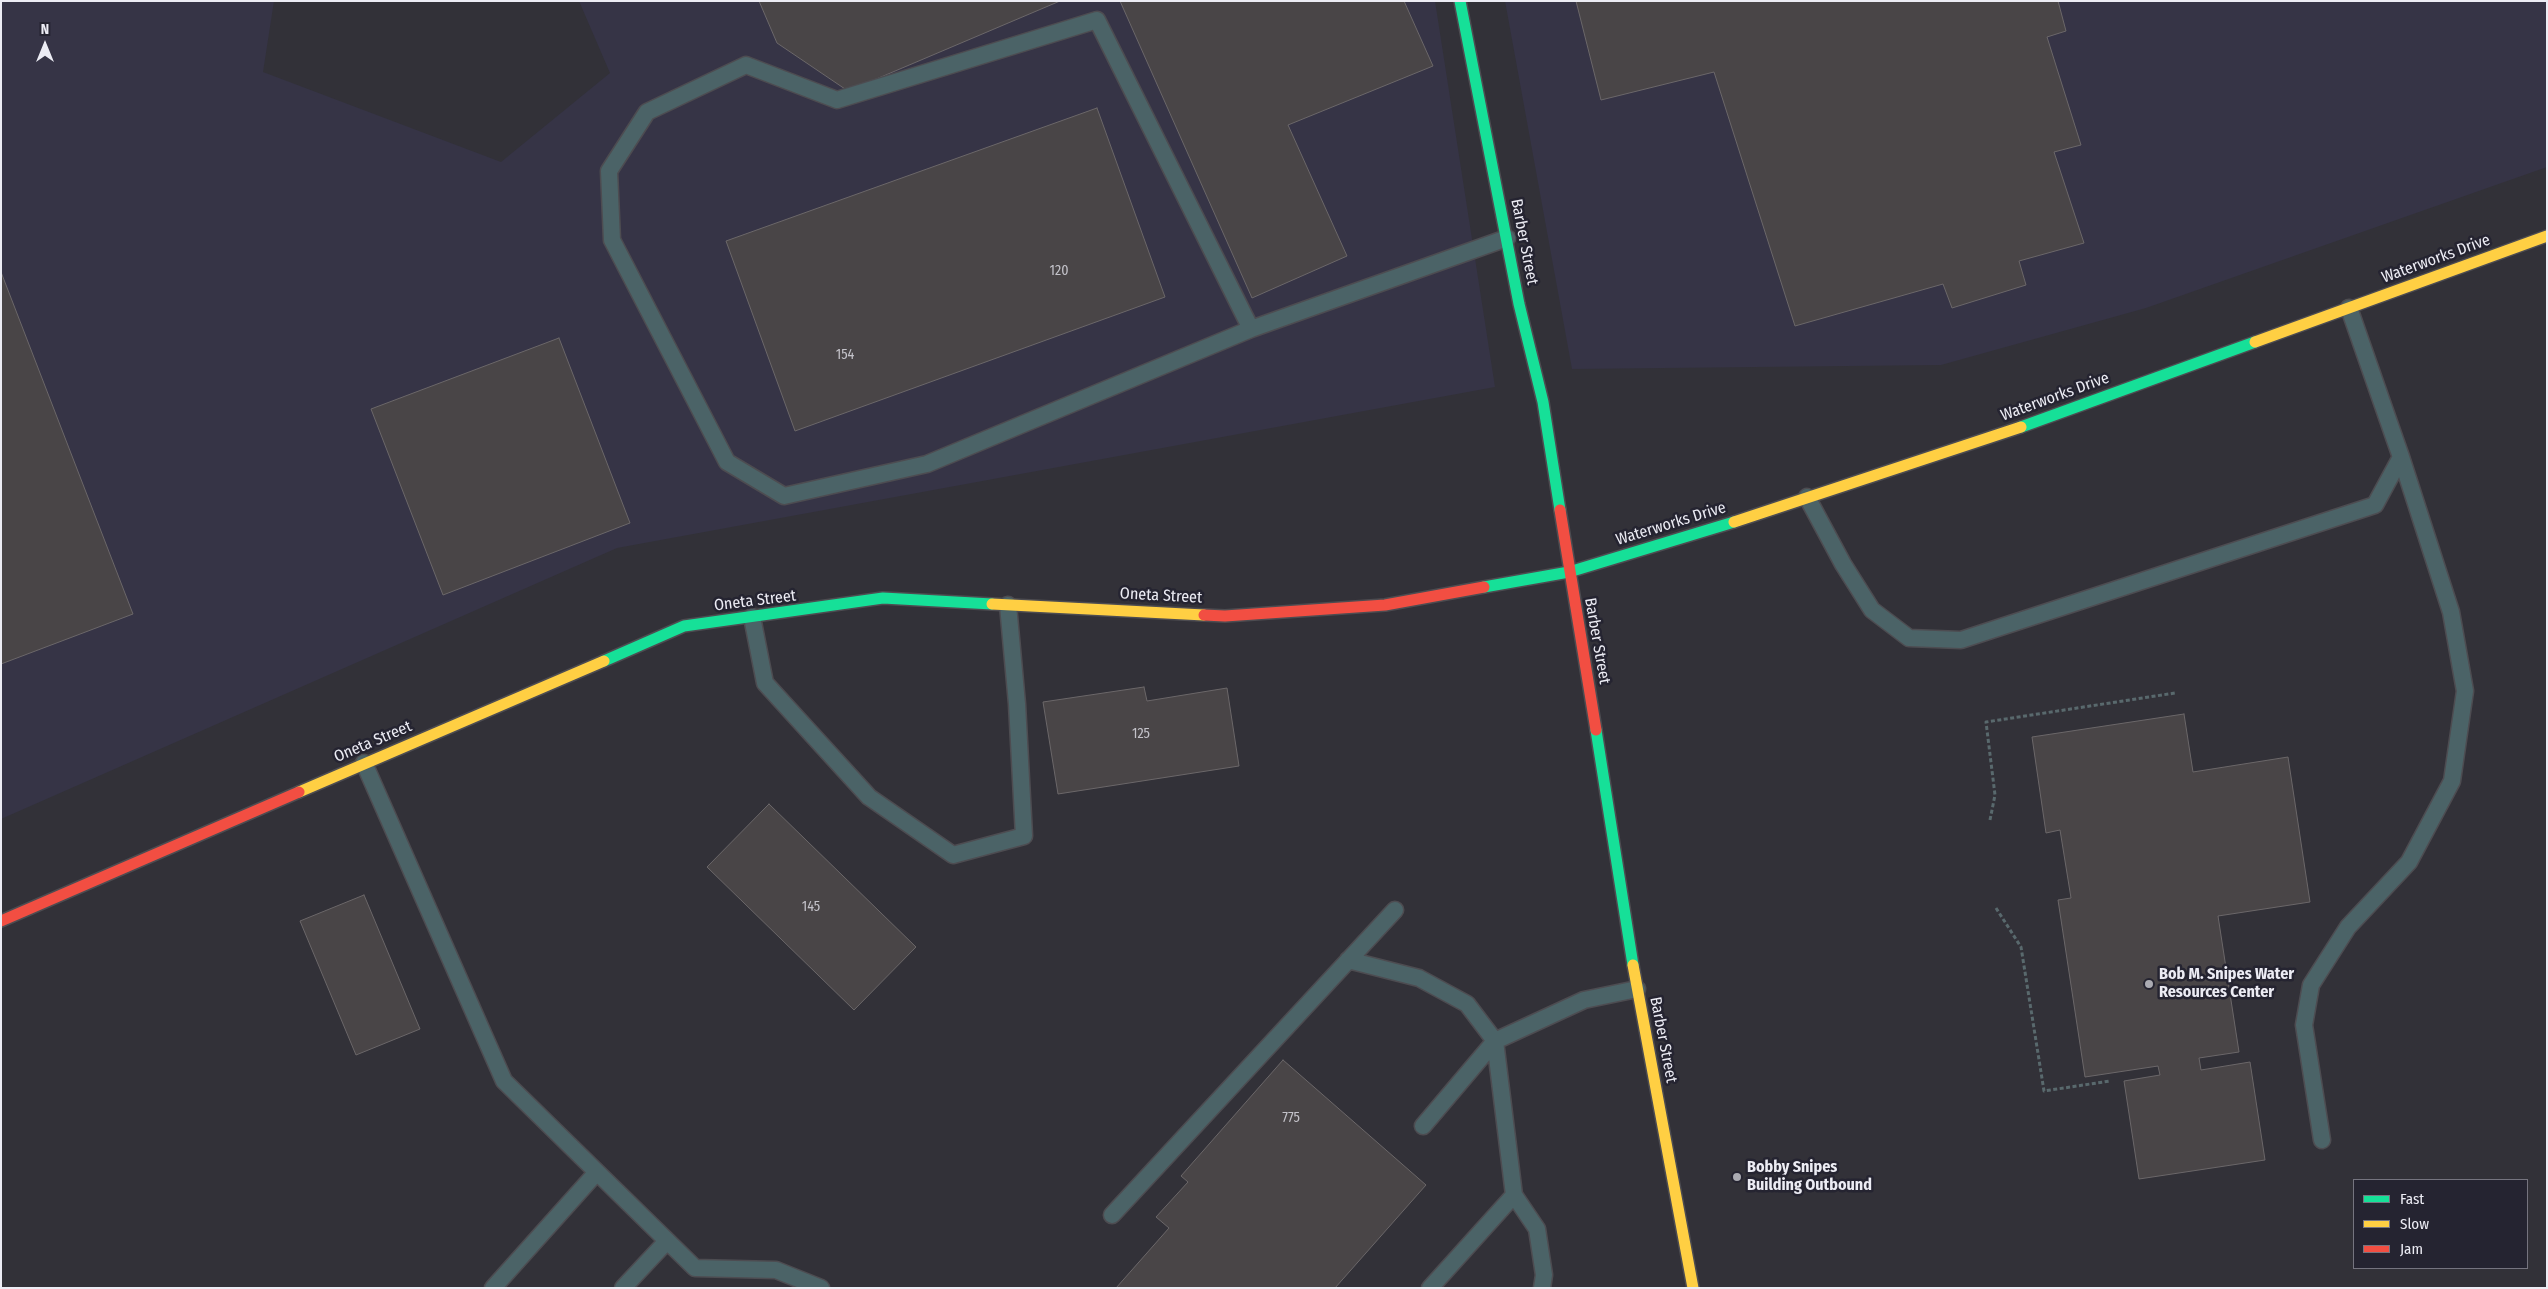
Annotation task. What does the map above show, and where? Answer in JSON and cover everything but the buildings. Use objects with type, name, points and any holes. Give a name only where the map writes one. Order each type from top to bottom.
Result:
[{"type":"street","name":"Barber Street","points":[[1460,1],[1519,304],[1543,402],[1637,989],[1693,1288]]},
{"type":"street","name":"Waterworks Drive","points":[[1569,572],[1984,440],[2547,236]]},
{"type":"street","name":"Oneta Street","points":[[1,921],[684,626],[883,598],[1225,616],[1385,605],[1569,572]]},
{"type":"lane","points":[[1251,330],[1097,20],[836,100],[746,65],[647,112],[609,172],[612,240],[726,462],[784,496],[927,464],[1251,330],[1507,238]]},
{"type":"lane","points":[[2322,1140],[2304,1025],[2311,985],[2348,927],[2409,862],[2452,781],[2465,691],[2451,612],[2401,457],[2349,308]]},
{"type":"lane","points":[[1807,497],[1843,564],[1872,610],[1909,638],[1962,640],[2375,505],[2401,457]]},
{"type":"lane","points":[[752,617],[765,683],[869,797],[953,855],[1024,836],[1017,704],[1008,605]]},
{"type":"lane","points":[[364,763],[504,1081],[695,1268],[776,1270],[821,1288]]},
{"type":"lane","points":[[1112,1215],[1395,910]]},
{"type":"lane","points":[[1348,960],[1419,978],[1467,1004],[1495,1041],[1514,1195],[1537,1229],[1544,1274],[1542,1288]]},
{"type":"lane","points":[[1423,1126],[1495,1041],[1584,1000],[1637,989]]},
{"type":"lane","points":[[493,1288],[597,1172]]},
{"type":"lane","points":[[1430,1288],[1514,1195]]},
{"type":"lane","points":[[623,1288],[667,1241]]},
{"type":"path","points":[[1990,820],[1995,795],[1986,722],[2175,693]]},
{"type":"path","points":[[1996,908],[2020,947],[2044,1091],[2110,1082]]},
{"type":"shaded area","points":[[1,1],[274,1],[263,72],[501,162],[610,73],[579,1],[1435,1],[1495,387],[617,548],[1,819]]},
{"type":"shaded area","points":[[1505,1],[2547,1],[2547,167],[2146,308],[1941,365],[1572,369]]},
{"type":"traffic: fast","points":[[1460,1],[1519,304],[1543,402],[1560,510]]},
{"type":"traffic: fast","points":[[2021,427],[2255,342]]},
{"type":"traffic: fast","points":[[1484,587],[1569,572],[1734,522]]},
{"type":"traffic: fast","points":[[604,661],[684,626],[883,598],[992,604]]},
{"type":"traffic: fast","points":[[1596,730],[1633,965]]},
{"type":"traffic: slow","points":[[2255,342],[2547,236]]},
{"type":"traffic: slow","points":[[1734,522],[2021,427]]},
{"type":"traffic: slow","points":[[992,604],[1204,615]]},
{"type":"traffic: slow","points":[[299,792],[604,661]]},
{"type":"traffic: slow","points":[[1633,965],[1693,1288]]},
{"type":"traffic: jam","points":[[1560,510],[1596,730]]},
{"type":"traffic: jam","points":[[1204,615],[1225,616],[1385,605],[1484,587]]},
{"type":"traffic: jam","points":[[1,921],[299,792]]},
{"type":"place","name":"Bob M. Snipes Water Resources Center","points":[[2149,984]]},
{"type":"place","name":"Bobby Snipes Building Outbound","points":[[1737,1177]]}]
